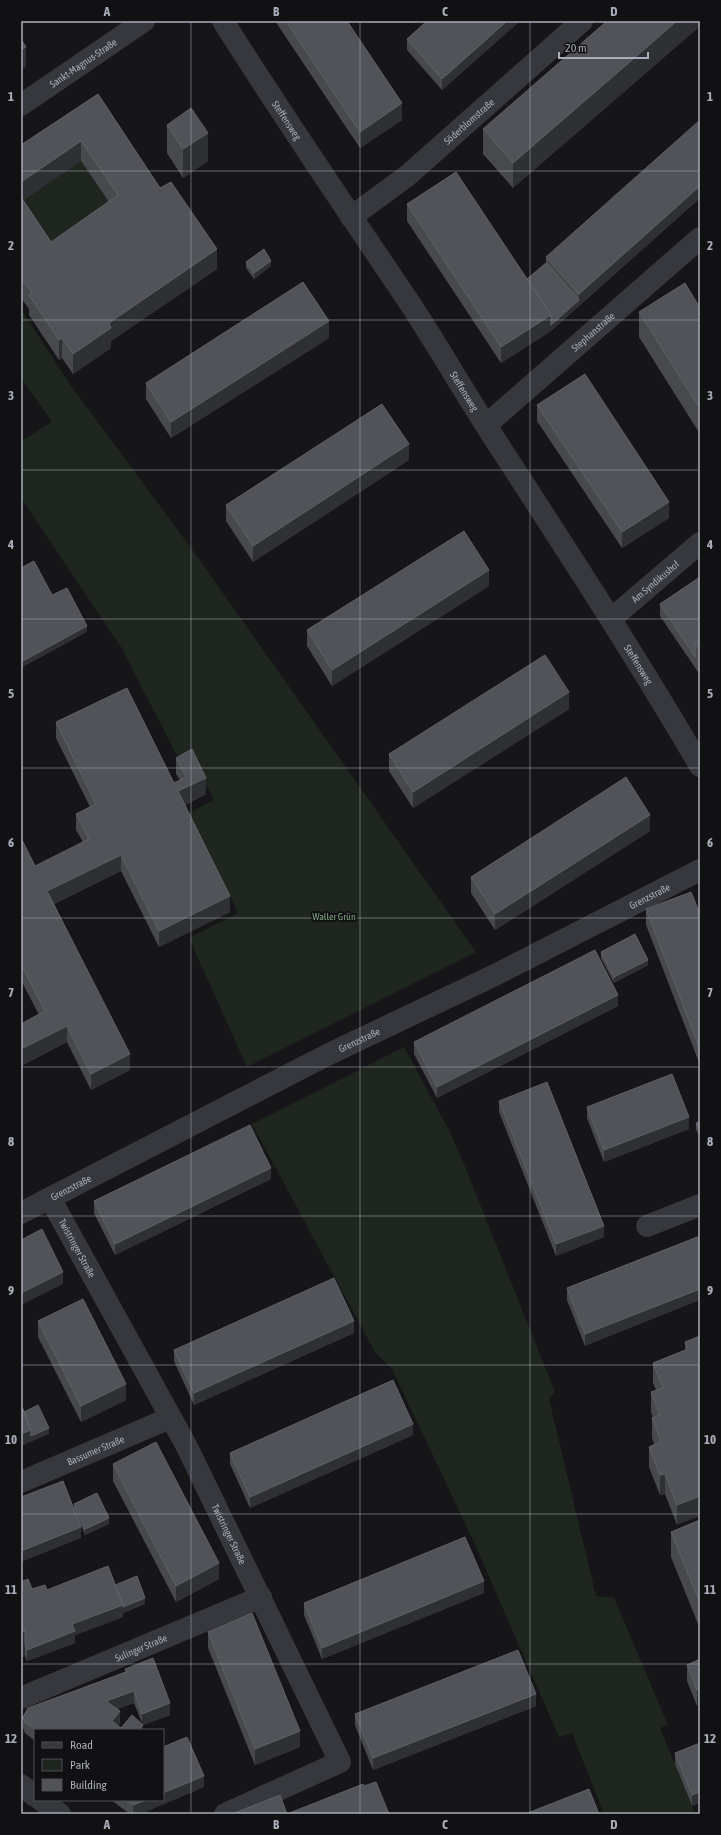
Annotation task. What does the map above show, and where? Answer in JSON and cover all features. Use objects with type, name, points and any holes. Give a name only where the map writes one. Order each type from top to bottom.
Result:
[{"type":"street","name":"Sankt-Magnus-Straße","points":[[21,104],[144,21]]},
{"type":"street","name":"Steffensweg","points":[[223,21],[408,302],[611,619],[652,684],[700,766]]},
{"type":"street","name":"Söderblomstraße","points":[[351,217],[407,176],[582,21]]},
{"type":"street","name":"Stephanstraße","points":[[486,425],[700,238]]},
{"type":"street","name":"Am Syndikushof","points":[[611,619],[700,544]]},
{"type":"street","name":"Grenzstraße","points":[[21,1213],[329,1054],[494,975],[700,870]]},
{"type":"street","name":"Twistringer Straße","points":[[50,1198],[186,1445],[340,1762],[225,1814]]},
{"type":"street","points":[[647,1226],[700,1205]]},
{"type":"street","name":"Bassumer Straße","points":[[21,1482],[170,1418]]},
{"type":"street","name":"Sulinger Straße","points":[[21,1698],[261,1597]]},
{"type":"street","points":[[21,1785],[34,1795]]},
{"type":"street","points":[[42,1801],[60,1814]]},
{"type":"green space","points":[[81,161],[118,215],[51,262],[21,202]]},
{"type":"green space","name":"Waller Grün","points":[[21,309],[69,383],[194,552],[476,952],[247,1067],[189,938],[238,913],[189,813],[214,800],[192,758],[181,763],[121,647],[21,498],[21,441],[52,422],[21,378]]},
{"type":"green space","points":[[404,1047],[449,1130],[464,1164],[555,1392],[549,1399],[596,1596],[614,1598],[668,1725],[660,1728],[695,1814],[604,1814],[572,1733],[559,1737],[473,1540],[392,1369],[375,1352],[252,1124]]},
{"type":"building","points":[[286,21],[347,21],[402,103],[360,132]]},
{"type":"building","points":[[427,21],[507,21],[442,79],[407,39]]},
{"type":"building","points":[[607,21],[677,21],[513,163],[483,129]]},
{"type":"building","points":[[21,39],[26,47],[21,50]]},
{"type":"building","points":[[98,94],[160,188],[171,182],[217,249],[109,323],[111,328],[73,354],[62,338],[59,340],[29,295],[32,293],[21,278],[21,197],[51,242],[118,195],[81,141],[21,182],[21,145]]},
{"type":"building","points":[[191,108],[208,133],[183,149],[167,125]]},
{"type":"building","points":[[700,120],[700,186],[579,294],[546,257]]},
{"type":"building","points":[[456,172],[551,315],[501,347],[407,204]]},
{"type":"building","points":[[264,249],[271,261],[254,273],[246,262]]},
{"type":"building","points":[[546,263],[579,300],[551,325],[551,315],[527,279]]},
{"type":"building","points":[[303,282],[329,321],[171,422],[146,383]]},
{"type":"building","points":[[685,283],[700,308],[700,409],[639,312]]},
{"type":"building","points":[[585,374],[669,502],[622,532],[537,405]]},
{"type":"building","points":[[382,404],[409,444],[253,546],[226,505]]},
{"type":"building","points":[[464,531],[489,570],[332,670],[307,630]]},
{"type":"building","points":[[34,561],[52,595],[67,588],[87,626],[21,662],[21,568]]},
{"type":"building","points":[[700,577],[700,640],[695,643],[695,657],[660,604]]},
{"type":"building","points":[[700,640],[700,650],[695,643]]},
{"type":"building","points":[[545,655],[569,692],[413,792],[389,754]]},
{"type":"building","points":[[127,688],[174,783],[186,777],[176,758],[192,749],[206,778],[178,791],[230,896],[159,931],[121,855],[47,891],[130,1054],[91,1074],[67,1026],[21,1049],[21,1024],[45,1011],[21,964],[21,838],[35,866],[89,839],[76,814],[96,804],[56,722]]},
{"type":"building","points":[[626,777],[650,815],[495,914],[471,877]]},
{"type":"building","points":[[691,892],[700,914],[700,1049],[646,909]]},
{"type":"building","points":[[635,934],[648,960],[614,977],[601,952]]},
{"type":"building","points":[[595,950],[618,995],[437,1087],[414,1042]]},
{"type":"building","points":[[672,1074],[689,1117],[604,1150],[587,1107]]},
{"type":"building","points":[[547,1082],[604,1226],[556,1244],[499,1101]]},
{"type":"building","points":[[700,1121],[700,1134],[696,1123]]},
{"type":"building","points":[[250,1125],[271,1168],[115,1244],[94,1201]]},
{"type":"building","points":[[42,1229],[63,1272],[21,1293],[21,1240]]},
{"type":"building","points":[[700,1236],[700,1289],[585,1334],[567,1288]]},
{"type":"building","points":[[334,1278],[354,1321],[194,1393],[174,1350]]},
{"type":"building","points":[[83,1299],[126,1384],[81,1406],[38,1321]]},
{"type":"building","points":[[700,1336],[700,1496],[677,1505],[665,1474],[660,1475],[649,1447],[661,1442],[652,1418],[660,1415],[651,1392],[663,1388],[653,1363],[688,1349],[685,1342]]},
{"type":"building","points":[[393,1380],[413,1424],[250,1497],[230,1453]]},
{"type":"building","points":[[21,1404],[31,1430],[21,1434]]},
{"type":"building","points":[[38,1405],[49,1428],[31,1436],[31,1430],[24,1412]]},
{"type":"building","points":[[156,1442],[219,1563],[176,1586],[113,1464]]},
{"type":"building","points":[[63,1481],[81,1527],[21,1551],[21,1497]]},
{"type":"building","points":[[97,1493],[109,1518],[85,1529],[74,1504]]},
{"type":"building","points":[[700,1520],[700,1603],[671,1532]]},
{"type":"building","points":[[465,1537],[484,1581],[322,1648],[304,1603]]},
{"type":"building","points":[[108,1566],[123,1605],[72,1624],[75,1631],[27,1650],[25,1644],[25,1631],[21,1620],[21,1582],[28,1579],[32,1589],[45,1585],[47,1590]]},
{"type":"building","points":[[137,1576],[145,1598],[123,1607],[115,1585]]},
{"type":"building","points":[[252,1613],[300,1731],[255,1749],[208,1632]]},
{"type":"building","points":[[21,1620],[25,1631],[21,1632]]},
{"type":"building","points":[[518,1650],[536,1694],[373,1758],[355,1714]]},
{"type":"building","points":[[153,1658],[170,1703],[142,1714],[134,1691],[106,1701],[120,1711],[112,1721],[121,1728],[132,1715],[143,1725],[140,1729],[35,1729],[25,1722],[23,1717],[28,1708],[126,1672],[125,1669]]},
{"type":"building","points":[[700,1659],[700,1688],[697,1690],[687,1665]]},
{"type":"building","points":[[187,1737],[204,1776],[164,1793],[164,1747]]},
{"type":"building","points":[[700,1743],[700,1792],[692,1795],[675,1753]]},
{"type":"building","points":[[376,1782],[389,1814],[287,1814],[363,1784],[364,1786]]},
{"type":"building","points":[[589,1789],[599,1814],[525,1814]]},
{"type":"building","points":[[280,1795],[287,1814],[232,1814]]},
{"type":"building","points":[[127,1801],[143,1801],[133,1805]]}]
